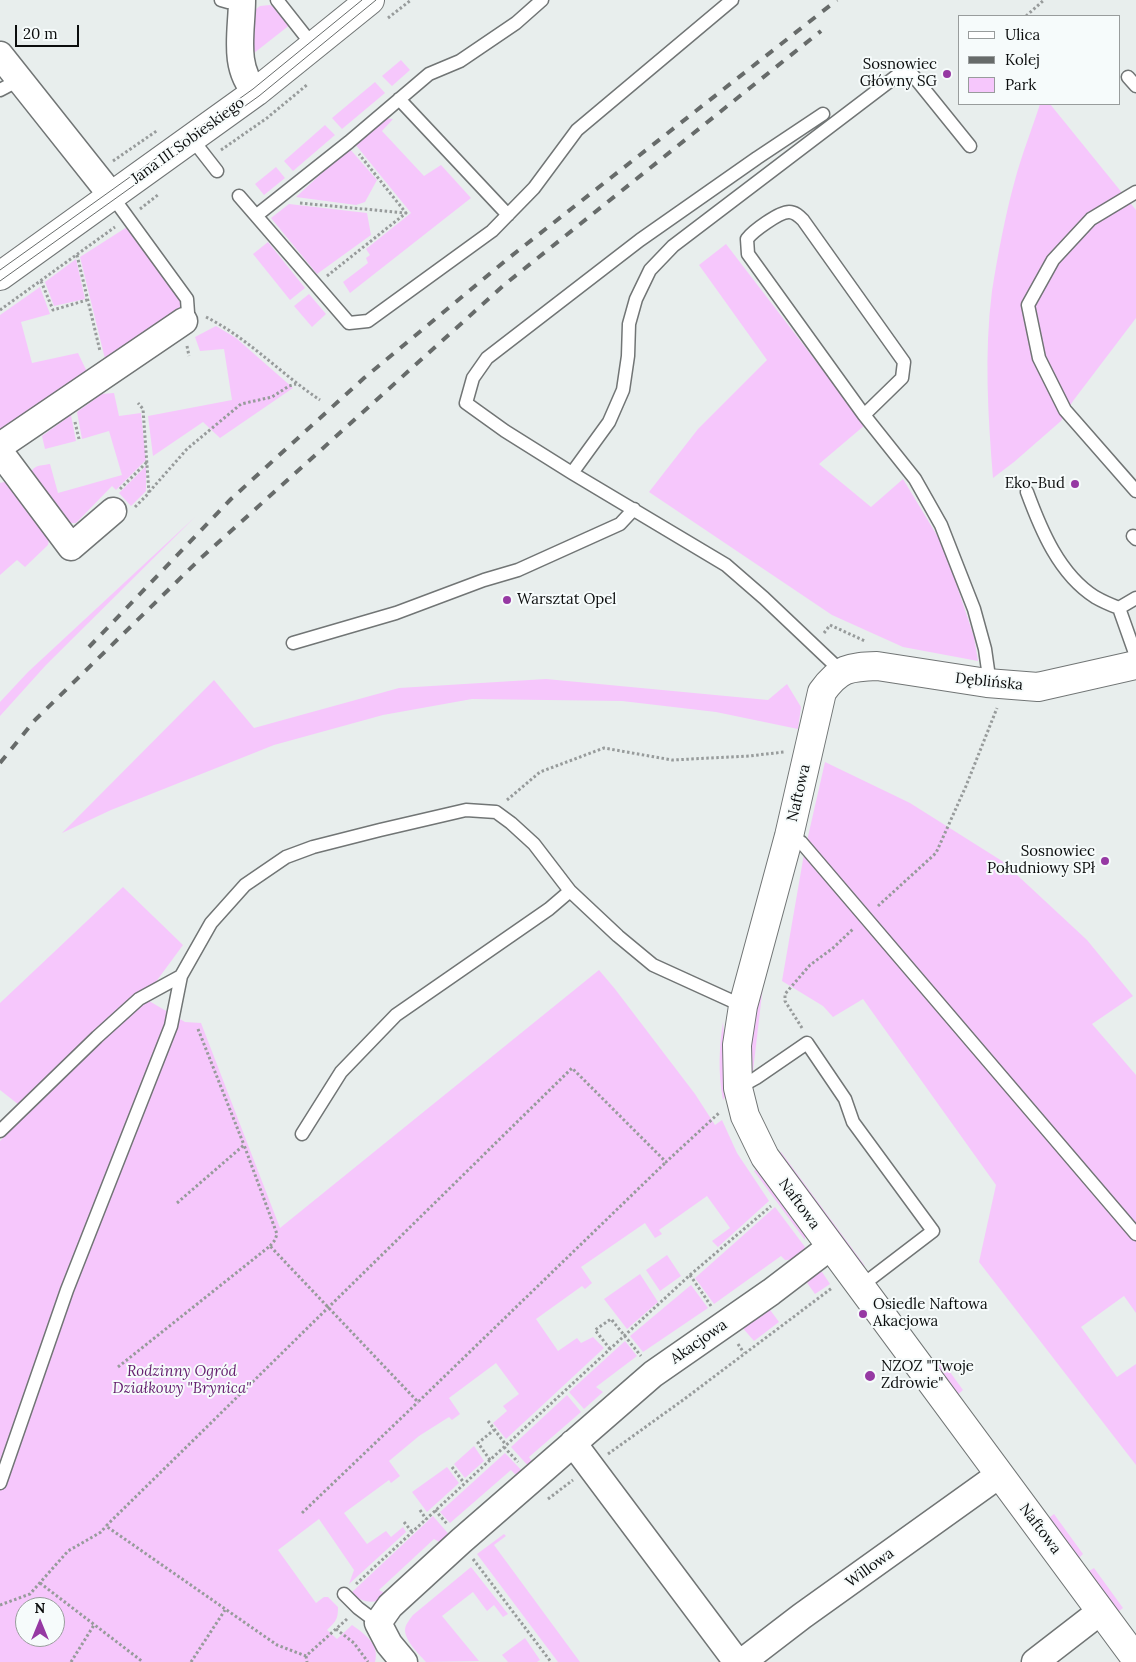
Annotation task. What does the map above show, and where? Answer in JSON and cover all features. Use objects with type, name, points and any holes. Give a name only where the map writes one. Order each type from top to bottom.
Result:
[{"type":"street","name":"Jana III Sobieskiego","points":[[0,276],[104,185],[192,139],[314,47],[370,0]]},
{"type":"street","points":[[240,1],[240,59],[242,71],[256,92]]},
{"type":"street","points":[[0,55],[9,85],[104,185]]},
{"type":"street","points":[[0,446],[106,374],[186,314]]},
{"type":"street","points":[[0,452],[70,547],[113,511]]},
{"type":"street","name":"Dęblińska","points":[[841,671],[859,666],[877,666],[992,694],[1038,687],[1136,665]]},
{"type":"street","name":"Naftowa","points":[[841,671],[830,680],[822,692],[789,836],[743,1006],[737,1045],[738,1088],[745,1116],[765,1157],[830,1247],[849,1284],[954,1412],[1136,1659]]},
{"type":"street","name":"Akacjowa","points":[[368,1616],[390,1606],[461,1541],[652,1374],[771,1292],[830,1247]]},
{"type":"street","points":[[573,1443],[737,1662]]},
{"type":"street","name":"Willowa","points":[[742,1662],[999,1475]]},
{"type":"street","points":[[1035,1662],[1101,1611]]},
{"type":"street","points":[[368,1616],[404,1662]]},
{"type":"lane","points":[[277,0],[314,47]]},
{"type":"lane","points":[[257,215],[349,142],[429,74],[460,61],[508,28],[542,0]]},
{"type":"lane","points":[[239,196],[349,323],[368,322],[492,231],[534,188],[577,130],[732,0]]},
{"type":"lane","points":[[572,473],[609,422],[623,390],[628,356],[629,324],[636,299],[650,270],[673,246],[907,68],[970,146]]},
{"type":"lane","points":[[399,99],[508,215]]},
{"type":"lane","points":[[823,114],[640,240],[487,358],[473,378],[466,403],[505,431],[572,473],[726,565],[841,671]]},
{"type":"lane","points":[[192,139],[217,171]]},
{"type":"lane","points":[[104,185],[187,299],[186,314]]},
{"type":"lane","points":[[1136,192],[1091,219],[1052,260],[1028,305],[1039,358],[1065,410],[1136,491]]},
{"type":"lane","points":[[864,414],[902,378],[904,362],[803,220],[796,213],[784,213],[753,231],[746,239],[748,254],[864,414],[914,479],[941,525],[974,609],[985,648],[992,694]]},
{"type":"lane","points":[[1027,492],[1049,546],[1074,580],[1094,596],[1119,608],[1136,656]]},
{"type":"lane","points":[[293,643],[396,613],[484,580],[518,570],[620,524],[634,509]]},
{"type":"lane","points":[[1119,608],[1136,598]]},
{"type":"lane","points":[[0,1483],[67,1290],[171,1026],[181,976],[212,923],[245,885],[286,857],[313,847],[351,837],[466,810],[496,812],[534,844],[570,891],[618,936],[654,965],[743,1006]]},
{"type":"lane","points":[[789,836],[801,842],[821,864],[1136,1234]]},
{"type":"lane","points":[[302,1134],[341,1072],[396,1015],[549,909],[570,891]]},
{"type":"lane","points":[[0,1131],[139,999],[181,976]]},
{"type":"lane","points":[[738,1088],[756,1078],[807,1042],[845,1099],[853,1122],[933,1231],[849,1284]]},
{"type":"lane","points":[[344,1594],[368,1616]]},
{"type":"path","points":[[1027,15],[1044,0]]},
{"type":"path","points":[[104,185],[108,165],[163,126]]},
{"type":"path","points":[[349,142],[406,213]]},
{"type":"path","points":[[282,194],[290,202],[406,213]]},
{"type":"path","points":[[316,285],[406,213]]},
{"type":"path","points":[[77,255],[106,374]]},
{"type":"path","points":[[0,310],[41,281],[53,310],[88,300]]},
{"type":"path","points":[[186,314],[227,327],[296,384],[320,400]]},
{"type":"path","points":[[148,461],[110,500],[113,511],[125,518],[187,449],[241,404],[272,397],[289,386],[296,384]]},
{"type":"path","points":[[138,402],[143,409],[149,493]]},
{"type":"path","points":[[946,832],[966,786],[992,694]]},
{"type":"path","points":[[496,812],[540,772],[604,748],[672,760],[749,756],[810,748]]},
{"type":"path","points":[[785,994],[785,1001],[805,1032],[807,1042]]},
{"type":"path","points":[[118,1367],[270,1246],[277,1234],[198,1029]]},
{"type":"path","points":[[0,1605],[30,1594],[68,1551],[101,1532],[572,1068],[666,1162]]},
{"type":"path","points":[[302,1513],[722,1110]]},
{"type":"path","points":[[177,1203],[244,1145]]},
{"type":"path","points":[[344,1594],[624,1336],[774,1203]]},
{"type":"path","points":[[270,1246],[418,1402]]},
{"type":"path","points":[[544,1502],[683,1400],[849,1284]]},
{"type":"path","points":[[610,1349],[595,1330],[610,1319],[640,1354],[652,1374]]},
{"type":"path","points":[[488,1421],[506,1445]]},
{"type":"path","points":[[490,1460],[478,1443],[494,1430]]},
{"type":"path","points":[[452,1468],[464,1483]]},
{"type":"path","points":[[420,1510],[426,1519]]},
{"type":"path","points":[[435,1510],[461,1541],[551,1662]]},
{"type":"path","points":[[404,1522],[412,1532]]},
{"type":"path","points":[[106,1526],[277,1645],[306,1656]]},
{"type":"path","points":[[40,1583],[144,1662]]},
{"type":"path","points":[[191,1662],[226,1610]]},
{"type":"path","points":[[306,1656],[336,1629],[368,1616]]},
{"type":"path","points":[[71,1662],[94,1625]]},
{"type":"path","points":[[336,1629],[354,1643],[368,1662]]},
{"type":"path","points":[[306,1656],[307,1662]]},
{"type":"green space","points":[[270,5],[279,10],[291,24],[249,57],[252,12],[260,6]]},
{"type":"green space","points":[[401,60],[410,70],[392,86],[382,76]]},
{"type":"green space","points":[[375,82],[385,93],[342,129],[332,118]]},
{"type":"green space","points":[[1040,105],[1051,105],[1136,210],[1136,318],[1073,401],[1061,421],[993,478],[987,361],[992,291],[1011,194]]},
{"type":"green space","points":[[382,118],[393,119],[382,131],[424,176],[441,165],[471,198],[350,293],[343,282],[368,263],[366,258],[370,255],[366,249],[411,213],[355,144]]},
{"type":"green space","points":[[325,125],[335,135],[293,171],[284,161]]},
{"type":"green space","points":[[349,148],[377,180],[365,202],[356,205],[296,197]]},
{"type":"green space","points":[[276,167],[285,178],[264,195],[255,184]]},
{"type":"green space","points":[[289,204],[367,213],[371,235],[317,274],[271,218]]},
{"type":"green space","points":[[127,227],[178,293],[183,305],[179,317],[107,367],[80,257]]},
{"type":"green space","points":[[268,242],[305,288],[290,300],[253,254]]},
{"type":"green space","points":[[726,244],[865,425],[819,464],[871,507],[903,479],[944,547],[974,637],[978,661],[903,647],[832,615],[649,492],[698,429],[767,360],[699,265]]},
{"type":"green space","points":[[76,259],[85,299],[54,306],[45,282]]},
{"type":"green space","points":[[40,287],[50,314],[21,322],[32,363],[78,353],[89,376],[0,441],[0,315]]},
{"type":"green space","points":[[309,294],[326,314],[312,327],[294,306]]},
{"type":"green space","points":[[216,326],[236,338],[293,388],[220,438],[203,422],[153,456],[148,416],[232,400],[224,349],[200,351],[195,337]]},
{"type":"green space","points":[[114,393],[119,416],[141,413],[146,460],[116,490],[112,486],[76,523],[68,523],[30,477],[32,470],[42,465],[50,464],[58,493],[122,475],[109,431],[82,439],[77,412],[102,394]]},
{"type":"green space","points":[[71,415],[76,441],[45,449],[42,436]]},
{"type":"green space","points":[[146,466],[146,491],[131,506],[119,493]]},
{"type":"green space","points":[[13,480],[50,535],[48,545],[25,567],[17,560],[0,575],[0,483]]},
{"type":"green space","points":[[195,517],[46,665],[0,716],[0,702],[28,672]]},
{"type":"green space","points":[[546,679],[768,700],[787,684],[801,707],[798,729],[716,712],[622,701],[472,699],[383,715],[274,745],[111,810],[62,833],[214,680],[254,728],[399,688]]},
{"type":"green space","points":[[825,762],[910,803],[1002,861],[1087,940],[1133,996],[1092,1024],[1136,1075],[1136,1313],[1124,1296],[1081,1327],[1117,1377],[1136,1364],[1136,1465],[979,1262],[996,1185],[863,999],[833,1017],[823,1006],[782,981],[804,854]]},
{"type":"green space","name":"Rodzinny Ogród Działkowy \"Brynica\"","points":[[123,887],[183,945],[144,998],[185,1022],[201,1023],[280,1228],[599,970],[695,1094],[715,1125],[722,1120],[737,1153],[769,1201],[718,1247],[712,1241],[730,1228],[707,1196],[659,1230],[662,1234],[655,1238],[645,1223],[581,1267],[592,1283],[585,1289],[582,1286],[536,1319],[558,1351],[577,1338],[581,1343],[593,1337],[604,1348],[506,1439],[493,1423],[507,1411],[503,1406],[519,1394],[496,1363],[449,1398],[460,1414],[452,1420],[449,1417],[419,1436],[389,1461],[400,1476],[391,1483],[389,1480],[344,1513],[367,1544],[386,1531],[391,1537],[403,1527],[406,1532],[349,1584],[354,1570],[319,1519],[278,1550],[316,1603],[324,1597],[328,1597],[338,1607],[336,1620],[327,1630],[337,1639],[352,1625],[370,1640],[375,1650],[375,1662],[0,1662],[0,1141],[28,1112],[0,1090],[0,1003]]},
{"type":"green space","points":[[766,960],[753,1071],[747,1070],[746,1054]]},
{"type":"green space","points":[[723,1022],[728,1092],[723,1100],[720,1061]]},
{"type":"green space","points":[[781,1152],[865,1266],[854,1262],[776,1155]]},
{"type":"green space","points":[[758,1168],[805,1234],[805,1240],[754,1171]]},
{"type":"green space","points":[[775,1207],[805,1247],[797,1257],[792,1259],[785,1260],[781,1256],[714,1304],[695,1278]]},
{"type":"green space","points":[[667,1255],[681,1276],[660,1291],[646,1270]]},
{"type":"green space","points":[[816,1272],[822,1272],[830,1284],[815,1294],[805,1280]]},
{"type":"green space","points":[[640,1274],[658,1302],[627,1329],[604,1299]]},
{"type":"green space","points":[[691,1285],[708,1308],[643,1352],[630,1336]]},
{"type":"green space","points":[[768,1307],[779,1322],[754,1341],[741,1326]]},
{"type":"green space","points":[[625,1341],[637,1356],[596,1387],[603,1392],[584,1409],[569,1392]]},
{"type":"green space","points":[[942,1361],[963,1390],[955,1397],[935,1366]]},
{"type":"green space","points":[[567,1395],[581,1412],[529,1457],[534,1465],[530,1468],[511,1447]]},
{"type":"green space","points":[[474,1446],[484,1461],[465,1478],[454,1464]]},
{"type":"green space","points":[[505,1453],[524,1473],[520,1479],[511,1470],[450,1523],[440,1512]]},
{"type":"green space","points":[[447,1467],[459,1483],[427,1512],[412,1492]]},
{"type":"green space","points":[[1054,1514],[1083,1554],[1079,1558],[1074,1557],[1048,1523],[1049,1518]]},
{"type":"green space","points":[[433,1516],[452,1538],[445,1545],[434,1539],[379,1590],[390,1596],[385,1599],[370,1602],[360,1599],[351,1593]]},
{"type":"green space","points":[[504,1534],[506,1536],[494,1545],[580,1662],[558,1662],[477,1554]]},
{"type":"green space","points":[[471,1567],[508,1614],[503,1617],[494,1605],[487,1611],[473,1592],[442,1616],[479,1661],[426,1662],[407,1639],[405,1630],[407,1624],[413,1615]]},
{"type":"green space","points":[[1094,1568],[1123,1608],[1118,1612],[1114,1611],[1088,1577],[1089,1571]]},
{"type":"green space","points":[[525,1638],[540,1660],[537,1662],[508,1662],[502,1655]]},
{"type":"tram line","points":[[0,270],[253,89],[362,0]]},
{"type":"tram line","points":[[0,281],[259,96],[376,0]]},
{"type":"railway","points":[[89,647],[231,499],[364,378],[510,257],[837,0]]},
{"type":"railway","points":[[0,763],[35,720],[201,558],[504,285],[821,31]]},
{"type":"place","name":"Sosnowiec Główny SG","points":[[947,74]]},
{"type":"place","name":"Eko-Bud","points":[[1075,484]]},
{"type":"place","name":"Warsztat Opel","points":[[507,600]]},
{"type":"place","name":"Sosnowiec Południowy SPł","points":[[1105,861]]},
{"type":"place","name":"Osiedle Naftowa Akacjowa","points":[[863,1314]]},
{"type":"place","name":"NZOZ \"Twoje Zdrowie\"","points":[[870,1376]]}]
